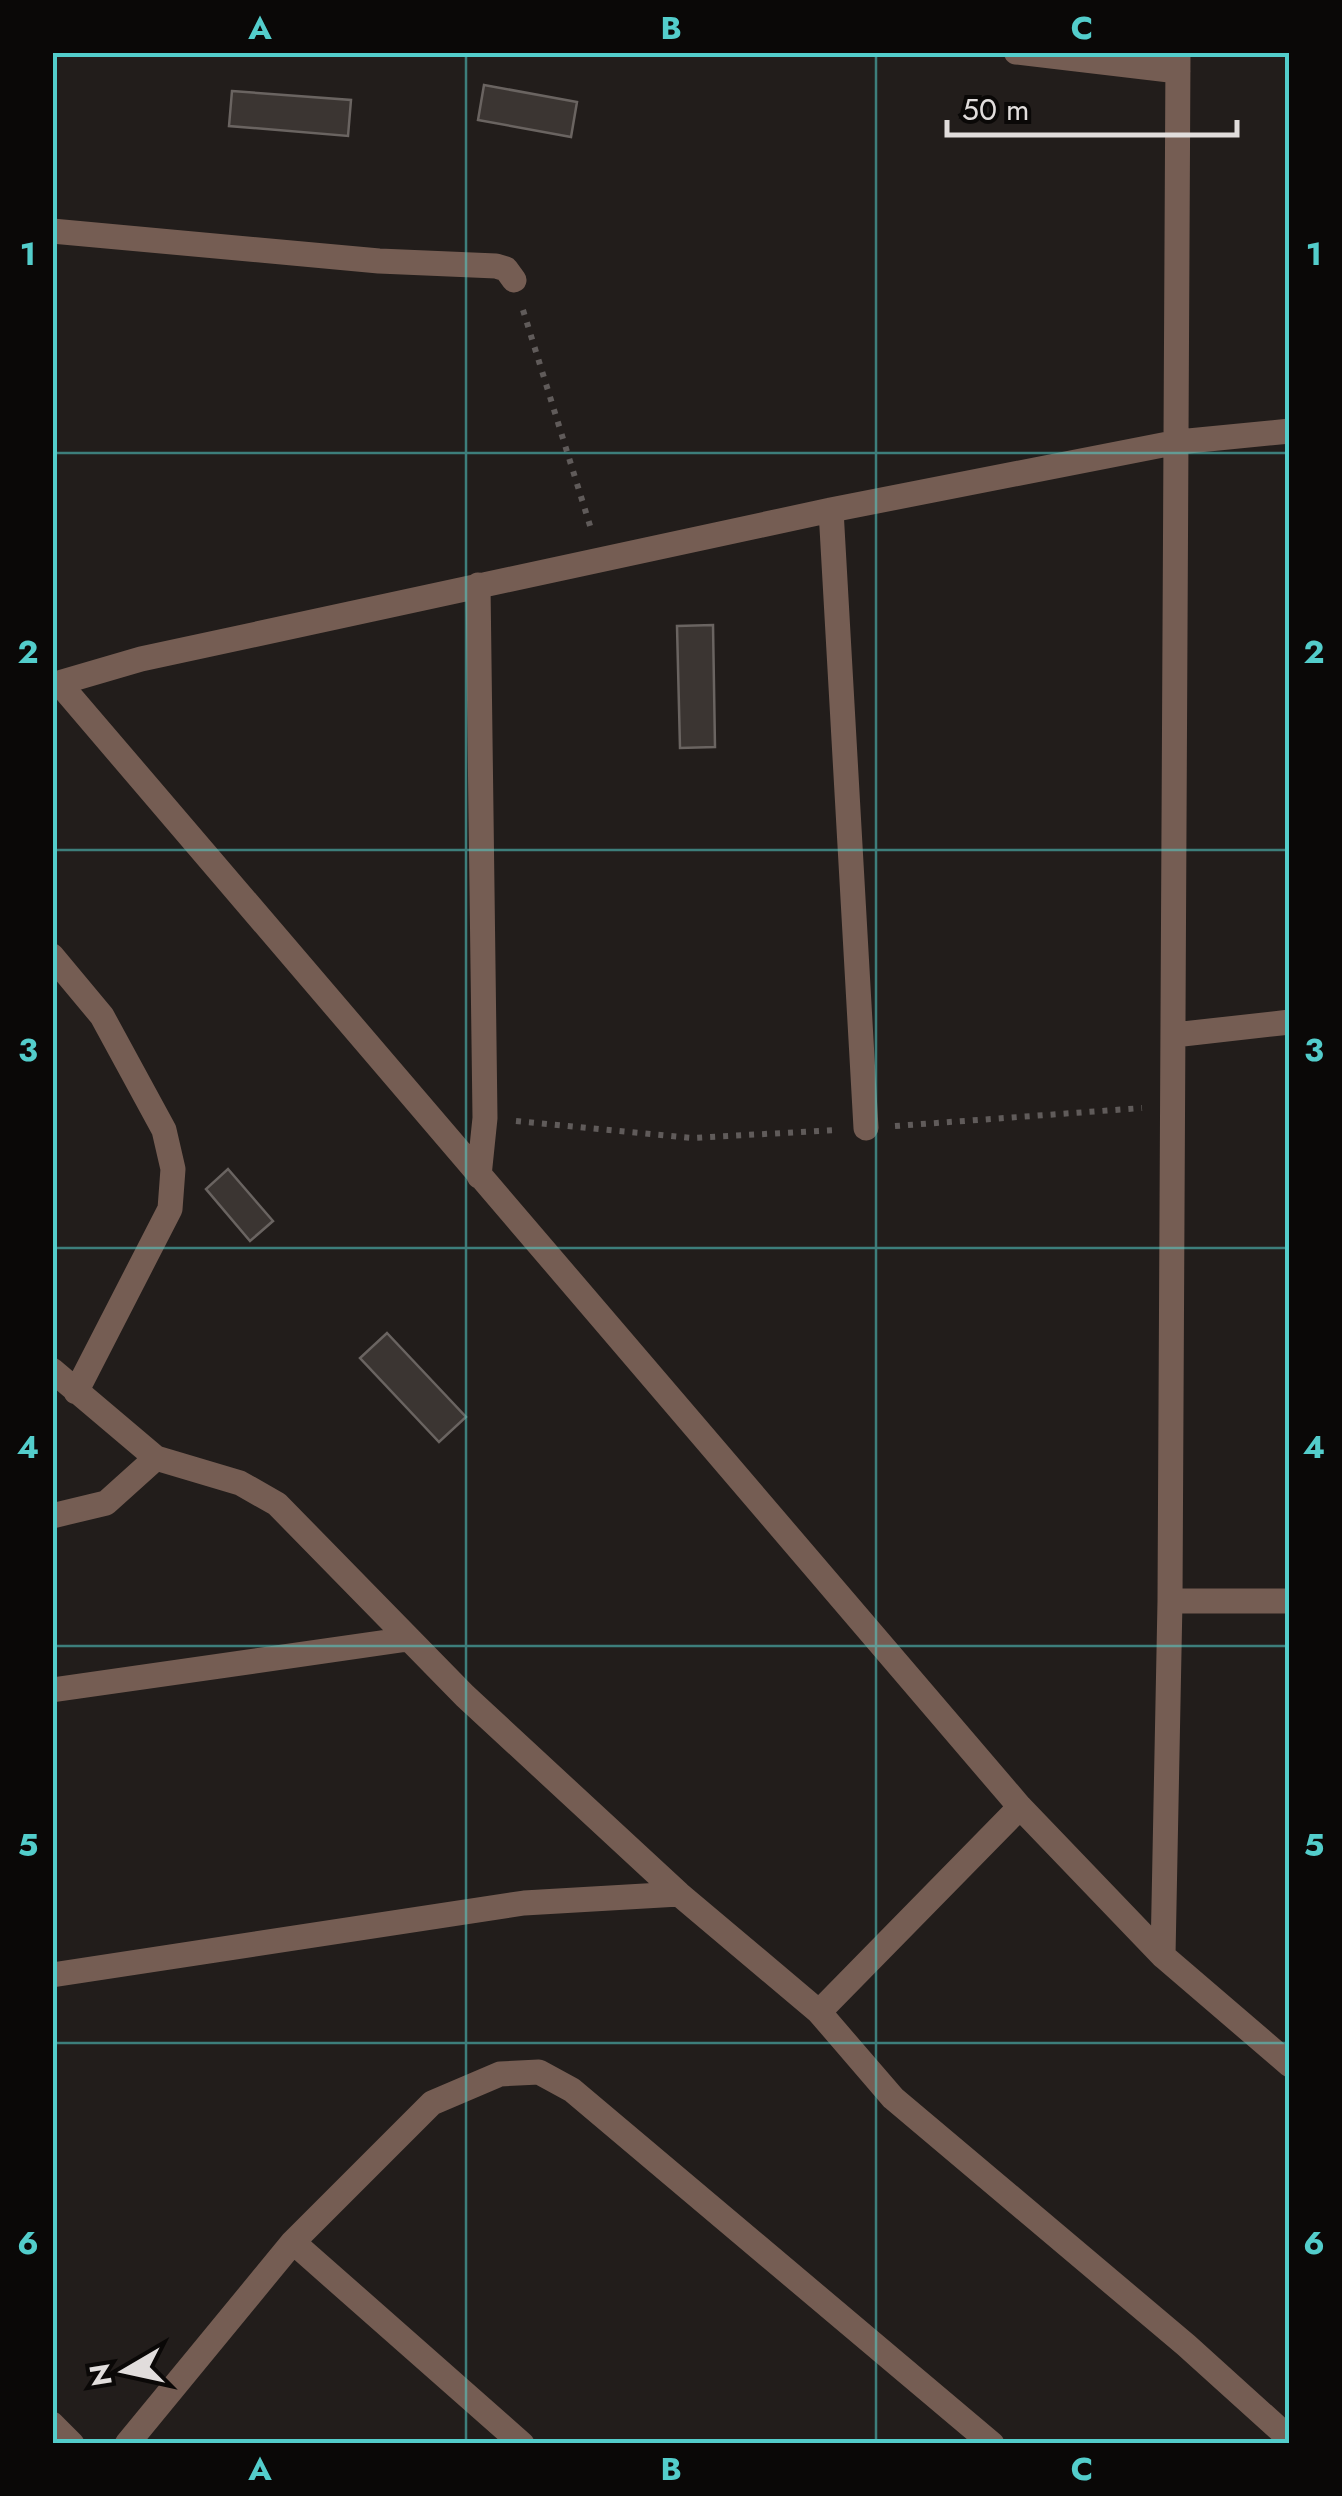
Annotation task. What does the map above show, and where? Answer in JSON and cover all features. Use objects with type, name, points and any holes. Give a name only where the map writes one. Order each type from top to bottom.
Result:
[{"type":"street","points":[[1016,52],[1178,62],[1170,1601],[1163,1956]]},
{"type":"street","points":[[52,232],[379,261],[496,266],[506,269],[514,280]]},
{"type":"street","points":[[1290,431],[1178,442],[831,510],[141,659],[56,684],[1020,1808],[1163,1956],[1290,2065]]},
{"type":"street","points":[[831,510],[866,1128]]},
{"type":"street","points":[[478,586],[485,1118],[479,1176]]},
{"type":"street","points":[[52,956],[102,1016],[164,1130],[173,1169],[170,1209],[76,1392]]},
{"type":"street","points":[[1174,1035],[1290,1022]]},
{"type":"street","points":[[52,1370],[156,1458],[240,1484],[277,1504],[408,1639],[679,1894],[819,2012],[893,2098],[1186,2345],[1290,2439]]},
{"type":"street","points":[[52,1516],[106,1504],[156,1458]]},
{"type":"street","points":[[1170,1601],[1290,1601]]},
{"type":"street","points":[[52,1690],[408,1639]]},
{"type":"street","points":[[819,2012],[1020,1808]]},
{"type":"street","points":[[52,1975],[524,1903],[679,1894]]},
{"type":"street","points":[[127,2444],[293,2242],[432,2103],[500,2074],[539,2072],[572,2090],[992,2444]]},
{"type":"street","points":[[293,2242],[522,2444]]},
{"type":"street","points":[[52,2424],[72,2444]]},
{"type":"path","points":[[514,280],[601,560]]},
{"type":"path","points":[[485,1118],[691,1138],[1172,1106]]},
{"type":"building","points":[[484,85],[577,102],[571,137],[478,120]]},
{"type":"building","points":[[232,91],[351,100],[348,136],[229,126]]},
{"type":"building","points":[[713,625],[715,747],[680,748],[677,626]]},
{"type":"building","points":[[228,1169],[273,1221],[250,1241],[206,1189]]},
{"type":"building","points":[[387,1333],[466,1417],[439,1442],[360,1358]]}]
